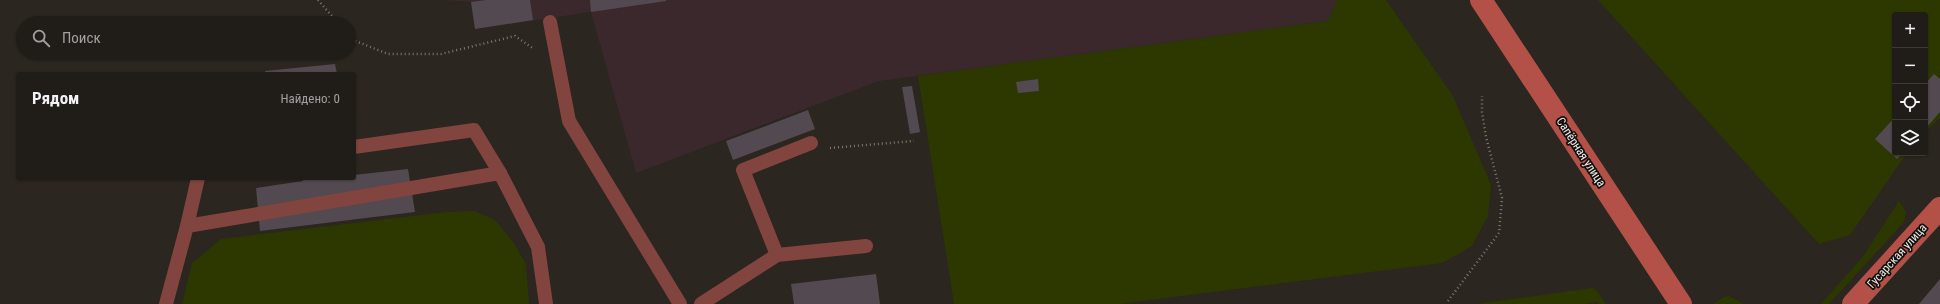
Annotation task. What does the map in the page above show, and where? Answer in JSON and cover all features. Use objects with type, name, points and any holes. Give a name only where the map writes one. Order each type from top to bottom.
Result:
[{"type":"street","name":"Сапёрная улица","points":[[1481,0],[1681,304]]},
{"type":"street","name":"Гусарская улица","points":[[1853,304],[1940,208]]},
{"type":"lane","points":[[550,22],[569,121],[680,304]]},
{"type":"lane","points":[[356,147],[474,130],[500,172],[538,247],[546,304]]},
{"type":"lane","points":[[778,254],[743,170],[811,143]]},
{"type":"lane","points":[[187,226],[500,172]]},
{"type":"lane","points":[[166,304],[198,180]]},
{"type":"lane","points":[[701,304],[778,254],[866,246]]},
{"type":"path","points":[[318,0],[332,16]]},
{"type":"path","points":[[356,41],[388,54],[442,54],[515,36],[558,63]]},
{"type":"path","points":[[1448,301],[1500,233],[1502,198],[1486,138],[1482,112],[1482,96]]},
{"type":"path","points":[[811,143],[826,148],[914,141]]},
{"type":"shaded area","points":[[446,0],[1337,0],[1328,21],[879,81],[636,173],[591,12],[475,29],[471,2]]},
{"type":"green space","points":[[1337,0],[1386,0],[1453,96],[1491,185],[1488,216],[1472,246],[1442,263],[1119,304],[954,304],[918,76],[1328,21]]},
{"type":"green space","points":[[1598,0],[1940,0],[1940,118],[1928,129],[1928,12],[1892,12],[1892,156],[1905,156],[1850,235],[1819,244]]},
{"type":"green space","points":[[1899,201],[1906,212],[1904,222],[1829,304],[1821,304],[1862,258]]},
{"type":"green space","points":[[475,211],[495,220],[514,243],[526,264],[529,304],[182,304],[192,263],[221,239],[446,212]]},
{"type":"green space","points":[[1593,288],[1597,291],[1606,304],[1599,304],[1598,302],[1584,304],[1476,304]]},
{"type":"green space","points":[[1729,296],[1744,304],[1713,304],[1724,297]]},
{"type":"building","points":[[486,0],[530,0],[533,20],[475,29],[471,2]]},
{"type":"building","points":[[590,0],[666,0],[666,1],[591,12]]},
{"type":"building","points":[[335,64],[337,72],[265,72]]},
{"type":"building","points":[[1934,74],[1940,79],[1940,112],[1928,126],[1928,84],[1928,81]]},
{"type":"building","points":[[1038,79],[1039,91],[1018,93],[1016,82]]},
{"type":"building","points":[[912,86],[920,132],[910,134],[902,87]]},
{"type":"building","points":[[808,110],[815,129],[733,160],[726,141]]},
{"type":"building","points":[[1892,120],[1892,154],[1875,139]]},
{"type":"building","points":[[408,169],[415,212],[260,231],[256,188],[303,180],[356,180],[356,175]]},
{"type":"building","points":[[876,274],[880,304],[794,304],[791,284]]},
{"type":"building","points":[[1940,279],[1940,304],[1919,304]]}]
